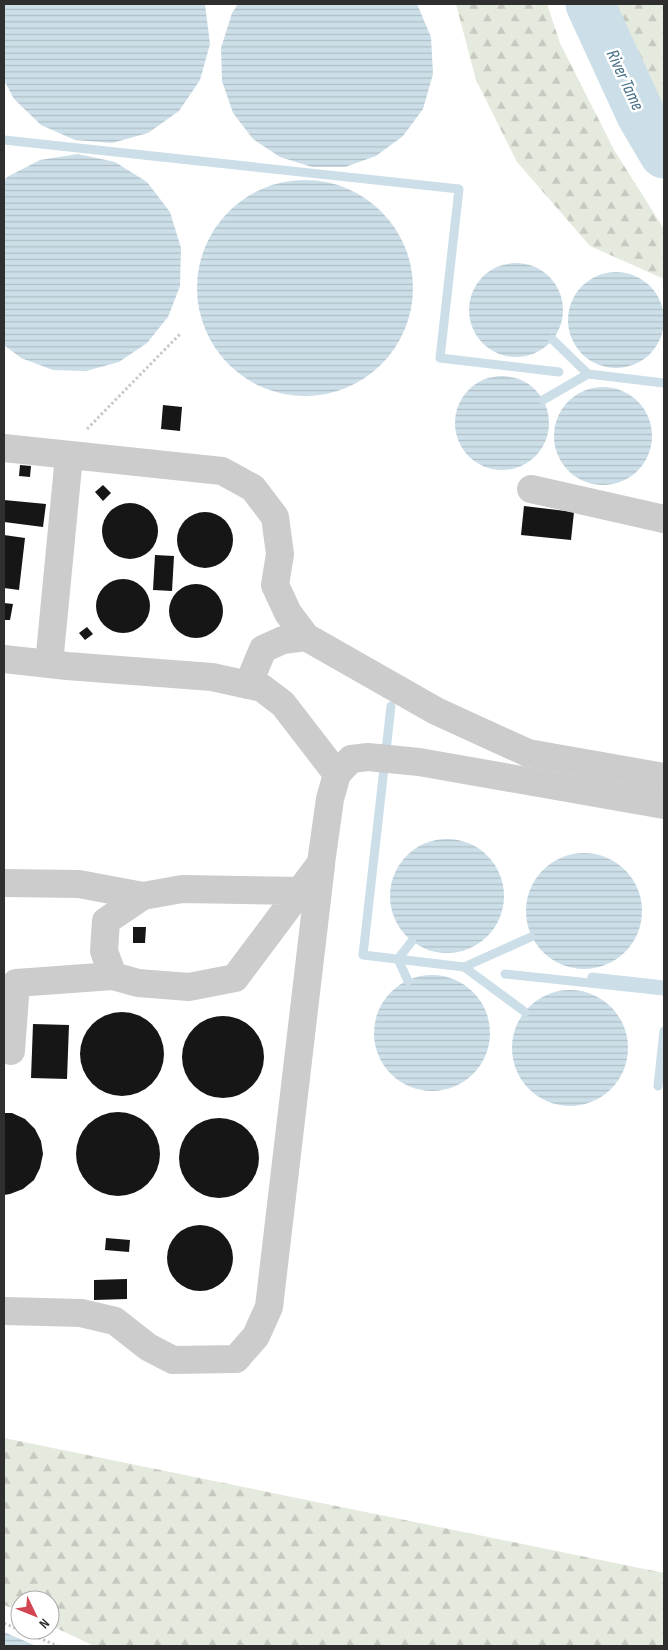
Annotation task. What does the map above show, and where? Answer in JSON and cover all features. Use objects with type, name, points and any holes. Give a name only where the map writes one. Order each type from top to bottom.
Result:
[{"type":"lane","points":[[4,448],[222,471],[253,488],[275,517],[280,554],[275,585],[288,613],[306,637],[436,710],[528,753],[664,776]]},
{"type":"lane","points":[[49,664],[69,456]]},
{"type":"lane","points":[[531,489],[664,519]]},
{"type":"lane","points":[[248,685],[263,649],[283,640],[306,637]]},
{"type":"lane","points":[[4,659],[212,677],[262,688],[283,704],[337,774]]},
{"type":"lane","points":[[4,1311],[81,1313],[115,1321],[148,1346],[173,1360],[236,1359],[256,1336],[269,1307],[330,799],[337,774],[351,759],[368,757],[419,762],[664,805]]},
{"type":"lane","points":[[11,1051],[16,983],[113,976],[138,983],[190,987],[235,978],[321,863]]},
{"type":"lane","points":[[4,882],[79,884],[144,896],[182,889],[300,891]]},
{"type":"lane","points":[[113,976],[104,952],[106,921],[144,896]]},
{"type":"path","points":[[69,456],[76,440],[181,334]]},
{"type":"path","points":[[44,1640],[58,1646]]},
{"type":"green space","points":[[456,4],[547,4],[560,43],[614,150],[664,229],[664,279],[590,246],[517,162],[476,80]]},
{"type":"green space","points":[[590,4],[664,4],[664,154],[641,115]]},
{"type":"green space","points":[[4,1438],[664,1573],[664,1646],[94,1646],[60,1630],[60,1590],[10,1590],[10,1607],[4,1605]]},
{"type":"water","points":[[4,4],[205,4],[210,44],[200,80],[179,111],[148,133],[112,143],[75,140],[41,125],[14,99],[4,80]]},
{"type":"water","points":[[238,4],[417,4],[431,37],[433,74],[423,109],[403,136],[376,156],[345,167],[312,167],[280,157],[253,139],[233,113],[222,81],[221,48],[232,13]]},
{"type":"water","points":[[78,154],[115,162],[147,182],[170,212],[181,248],[180,286],[168,317],[147,343],[119,362],[86,371],[53,370],[21,358],[4,345],[4,181],[7,177],[40,160]]},
{"type":"water","points":[[294,180],[316,180],[346,188],[365,198],[382,211],[395,228],[405,247],[413,277],[413,299],[405,329],[395,348],[382,365],[365,378],[336,392],[316,396],[294,396],[274,392],[254,383],[236,372],[221,357],[201,319],[197,299],[197,277],[201,257],[210,237],[221,219],[236,204],[274,184]]},
{"type":"water","points":[[516,263],[534,267],[549,277],[559,292],[563,310],[559,328],[549,343],[534,353],[516,357],[498,353],[483,343],[473,328],[469,310],[473,292],[483,277],[498,267]]},
{"type":"water","points":[[616,272],[634,276],[650,286],[660,302],[664,320],[660,338],[650,354],[634,364],[616,368],[598,364],[582,354],[572,338],[568,320],[572,302],[582,286],[598,276]]},
{"type":"water","points":[[502,376],[520,380],[535,390],[545,405],[549,423],[545,441],[535,456],[520,466],[502,470],[484,466],[469,456],[459,441],[455,423],[459,405],[469,390],[484,380]]},
{"type":"water","points":[[603,387],[622,391],[637,402],[648,417],[652,436],[648,455],[637,470],[622,481],[603,485],[584,481],[569,470],[558,455],[554,436],[558,417],[569,402],[584,391]]},
{"type":"water","points":[[447,839],[469,843],[479,848],[495,864],[500,874],[504,896],[500,918],[495,928],[479,944],[469,949],[447,953],[425,949],[415,944],[399,928],[394,918],[390,896],[394,874],[399,864],[415,848],[425,843]]},
{"type":"water","points":[[584,853],[606,858],[625,870],[637,889],[642,911],[637,933],[625,952],[606,964],[584,969],[562,964],[543,952],[531,933],[526,911],[531,889],[543,870],[562,858]]},
{"type":"water","points":[[432,975],[454,980],[473,992],[485,1011],[490,1033],[485,1055],[473,1074],[454,1086],[432,1091],[410,1086],[391,1074],[379,1055],[374,1033],[379,1011],[391,992],[410,980]]},
{"type":"water","points":[[570,990],[592,995],[611,1007],[623,1026],[628,1048],[623,1070],[611,1089],[592,1101],[570,1106],[548,1101],[529,1089],[517,1070],[512,1048],[517,1026],[529,1007],[548,995]]},
{"type":"water","points":[[4,1632],[10,1635],[10,1640],[22,1640],[36,1646],[4,1646]]},
{"type":"building","points":[[163,405],[182,407],[180,431],[161,429]]},
{"type":"building","points":[[20,465],[31,466],[30,477],[19,476]]},
{"type":"building","points":[[103,485],[111,493],[103,501],[95,492]]},
{"type":"building","points":[[4,500],[46,504],[43,527],[4,522]]},
{"type":"building","points":[[130,503],[141,505],[150,511],[156,520],[158,531],[156,542],[150,551],[141,557],[130,559],[119,557],[110,551],[104,542],[102,531],[104,520],[110,511],[119,505]]},
{"type":"building","points":[[524,506],[574,512],[571,540],[521,535]]},
{"type":"building","points":[[205,512],[216,514],[225,520],[231,529],[233,540],[231,551],[225,560],[216,566],[205,568],[194,566],[185,560],[179,551],[177,540],[179,529],[185,520],[194,514]]},
{"type":"building","points":[[4,535],[25,538],[19,590],[4,588]]},
{"type":"building","points":[[155,555],[174,556],[172,591],[153,590]]},
{"type":"building","points":[[118,579],[128,579],[138,583],[146,591],[150,606],[146,621],[138,629],[128,633],[118,633],[108,629],[100,621],[96,611],[96,601],[100,591],[108,583]]},
{"type":"building","points":[[196,584],[206,586],[215,592],[221,601],[223,611],[221,621],[215,630],[206,636],[196,638],[186,636],[177,630],[171,621],[169,611],[171,601],[177,592],[186,586]]},
{"type":"building","points":[[4,603],[13,604],[10,620],[4,620]]},
{"type":"building","points":[[87,627],[93,634],[85,640],[79,633]]},
{"type":"building","points":[[133,927],[146,927],[145,943],[133,943]]},
{"type":"building","points":[[122,1012],[145,1019],[157,1031],[164,1054],[157,1077],[145,1089],[122,1096],[99,1089],[87,1077],[80,1054],[87,1031],[99,1019]]},
{"type":"building","points":[[215,1016],[231,1016],[246,1023],[257,1034],[264,1049],[261,1073],[252,1086],[231,1098],[215,1098],[200,1091],[189,1080],[182,1065],[182,1049],[189,1034],[200,1023]]},
{"type":"building","points":[[33,1024],[69,1025],[67,1079],[31,1078]]},
{"type":"building","points":[[118,1112],[134,1115],[148,1124],[157,1138],[160,1154],[157,1170],[148,1184],[134,1193],[118,1196],[102,1193],[88,1184],[79,1170],[76,1154],[79,1138],[88,1124],[102,1115]]},
{"type":"building","points":[[4,1113],[12,1113],[25,1119],[35,1129],[41,1141],[43,1154],[40,1168],[34,1180],[23,1189],[4,1195]]},
{"type":"building","points":[[211,1118],[227,1118],[248,1129],[259,1150],[259,1166],[248,1187],[227,1198],[211,1198],[197,1192],[185,1180],[179,1166],[179,1150],[185,1136],[197,1124]]},
{"type":"building","points":[[200,1225],[213,1228],[223,1235],[230,1245],[233,1258],[230,1271],[223,1281],[213,1288],[200,1291],[187,1288],[177,1281],[170,1271],[167,1258],[170,1245],[177,1235],[187,1228]]},
{"type":"building","points":[[106,1238],[130,1240],[129,1252],[105,1250]]},
{"type":"building","points":[[127,1279],[127,1299],[94,1300],[94,1280]]},
{"type":"waterway","name":"River Tame","points":[[590,4],[641,115],[664,154]]},
{"type":"waterway","points":[[4,140],[459,189],[440,358],[559,372]]},
{"type":"waterway","points":[[552,339],[588,374],[664,383]]},
{"type":"waterway","points":[[543,400],[588,374]]},
{"type":"waterway","points":[[391,706],[363,955],[464,967],[525,1012]]},
{"type":"waterway","points":[[464,967],[531,937]]},
{"type":"waterway","points":[[408,981],[398,959],[412,941]]},
{"type":"waterway","points":[[505,974],[664,991]]},
{"type":"waterway","points":[[592,977],[664,985]]},
{"type":"waterway","points":[[658,1086],[664,1031]]}]
